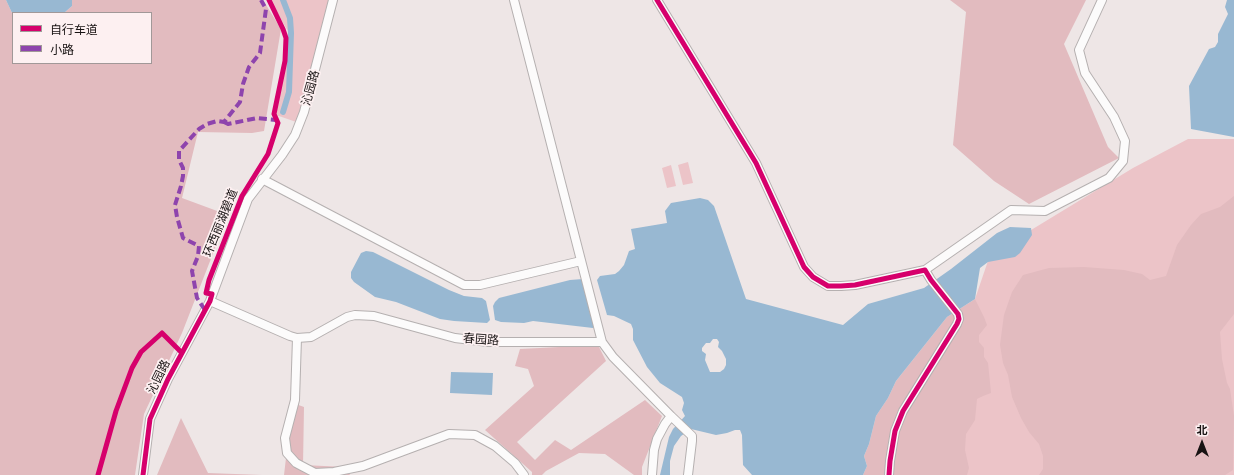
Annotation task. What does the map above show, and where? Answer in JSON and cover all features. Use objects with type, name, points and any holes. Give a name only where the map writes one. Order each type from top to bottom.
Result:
[{"type":"street","name":"沁园路","points":[[143,475],[150,419],[168,379],[210,301],[248,199],[282,155],[295,135],[304,112],[333,0]]},
{"type":"street","points":[[514,0],[602,342],[613,357],[692,436],[688,475]]},
{"type":"street","points":[[657,0],[756,163],[804,267],[813,278],[828,286],[855,285],[926,270],[1011,210],[1045,211],[1110,178],[1123,161],[1125,141],[1114,117],[1085,73],[1079,50],[1102,0]]},
{"type":"street","points":[[262,179],[464,285],[480,285],[581,261]]},
{"type":"street","points":[[889,475],[895,431],[903,411],[957,324],[958,314],[931,280],[926,270]]},
{"type":"street","points":[[210,301],[290,336],[298,338],[295,400],[285,438],[287,453],[296,463],[315,473],[334,472],[363,466],[449,434],[475,435],[495,446],[515,463],[524,475]]},
{"type":"street","name":"春园路","points":[[298,338],[310,337],[347,317],[355,315],[374,316],[455,338],[488,342],[602,342]]},
{"type":"street","points":[[652,475],[654,450],[657,439],[671,416]]},
{"type":"shaded area","points":[[0,0],[6,0],[12,13],[12,64],[152,64],[152,12],[65,12],[72,6],[72,0],[263,0],[281,29],[264,131],[252,133],[198,132],[182,198],[228,215],[182,333],[144,414],[135,475],[0,475]]},
{"type":"shaded area","points":[[269,0],[335,0],[302,124],[276,115],[288,31]]},
{"type":"shaded area","points":[[950,0],[1086,0],[1064,44],[1108,147],[1119,158],[1029,204],[994,181],[953,145],[966,12]]},
{"type":"shaded area","points":[[1188,139],[1234,139],[1234,475],[899,475],[975,299],[990,255],[1133,168]]},
{"type":"shaded area","points":[[688,162],[693,183],[683,185],[678,165]]},
{"type":"shaded area","points":[[671,165],[676,186],[667,188],[662,168]]},
{"type":"shaded area","points":[[1234,196],[1234,314],[1220,332],[1222,359],[1227,383],[1230,389],[1234,416],[1233,470],[1225,475],[1039,475],[1043,469],[1043,456],[1039,444],[1029,432],[1012,397],[1000,345],[1004,315],[1012,292],[1023,275],[1049,268],[1084,267],[1124,270],[1142,274],[1150,280],[1166,276],[1177,245],[1191,225],[1201,214],[1220,207]]},
{"type":"shaded area","points":[[975,299],[987,325],[979,335],[979,342],[984,348],[984,357],[988,363],[991,393],[977,399],[975,420],[966,434],[965,450],[969,468],[967,475],[863,475],[867,466],[864,456],[869,444],[876,416],[888,398],[896,381],[947,317]]},
{"type":"shaded area","points":[[598,345],[606,361],[517,442],[535,460],[555,440],[571,450],[645,400],[662,416],[642,467],[642,475],[634,475],[605,454],[579,453],[546,471],[542,475],[532,475],[532,472],[485,430],[534,386],[528,369],[515,366],[520,349]]},
{"type":"shaded area","points":[[290,402],[304,407],[303,465],[345,467],[350,475],[284,475],[286,458],[282,440]]},
{"type":"shaded area","points":[[181,418],[208,473],[262,475],[157,475]]},
{"type":"water","points":[[6,0],[72,0],[72,6],[65,12],[12,13]]},
{"type":"water","points":[[1227,0],[1234,0],[1234,137],[1191,129],[1189,86],[1209,49],[1215,47],[1218,42],[1218,34],[1228,14],[1225,7]]},
{"type":"water","points":[[700,198],[708,200],[714,206],[746,299],[843,325],[868,304],[924,288],[997,233],[1010,227],[1031,228],[1032,235],[1020,253],[1015,257],[988,262],[980,268],[975,299],[947,317],[896,381],[888,398],[876,416],[869,444],[864,456],[867,466],[863,475],[752,475],[743,465],[742,435],[740,430],[716,435],[691,429],[681,436],[674,446],[670,461],[670,475],[660,475],[669,437],[673,429],[685,416],[682,410],[684,403],[682,397],[660,383],[647,367],[633,340],[633,329],[631,324],[614,316],[607,315],[597,280],[600,276],[615,274],[619,271],[624,265],[629,251],[635,249],[631,229],[667,223],[665,211],[671,203]],"holes":[[[713,339],[717,339],[719,342],[718,347],[726,359],[726,365],[720,372],[710,372],[705,360],[706,354],[702,351],[702,348],[706,343],[710,343]]]},
{"type":"water","points":[[366,251],[373,252],[449,290],[464,296],[482,298],[486,301],[490,320],[487,323],[440,319],[396,302],[375,297],[354,282],[351,278],[351,272],[361,253]]},
{"type":"water","points":[[583,279],[596,320],[593,328],[533,321],[524,323],[501,322],[495,320],[493,306],[499,298],[570,280]]},
{"type":"water","points":[[451,372],[493,373],[492,395],[450,393]]},
{"type":"waterway","points":[[283,0],[290,18],[291,33],[289,92],[283,112]]},
{"type":"marked path","points":[[205,310],[197,298],[192,271],[198,256],[199,246],[183,238],[175,205],[183,176],[183,168],[179,160],[179,151],[199,129],[207,124],[217,121],[224,122],[240,102],[243,84],[249,67],[260,53],[266,9],[261,0]]},
{"type":"marked path","points":[[224,122],[228,124],[257,118],[276,120]]},
{"type":"cycle path","name":"环西丽湖碧道","points":[[143,475],[150,419],[168,379],[210,301],[212,294],[206,293],[209,280],[242,196],[268,154],[278,123],[274,114],[285,61],[286,38],[269,0]]},
{"type":"cycle path","points":[[657,0],[756,163],[804,267],[813,277],[828,286],[841,286],[855,285],[925,270],[931,280],[958,314],[959,319],[957,324],[903,411],[895,431],[889,475]]},
{"type":"cycle path","points":[[98,475],[116,411],[132,368],[141,352],[162,333],[182,353]]}]
